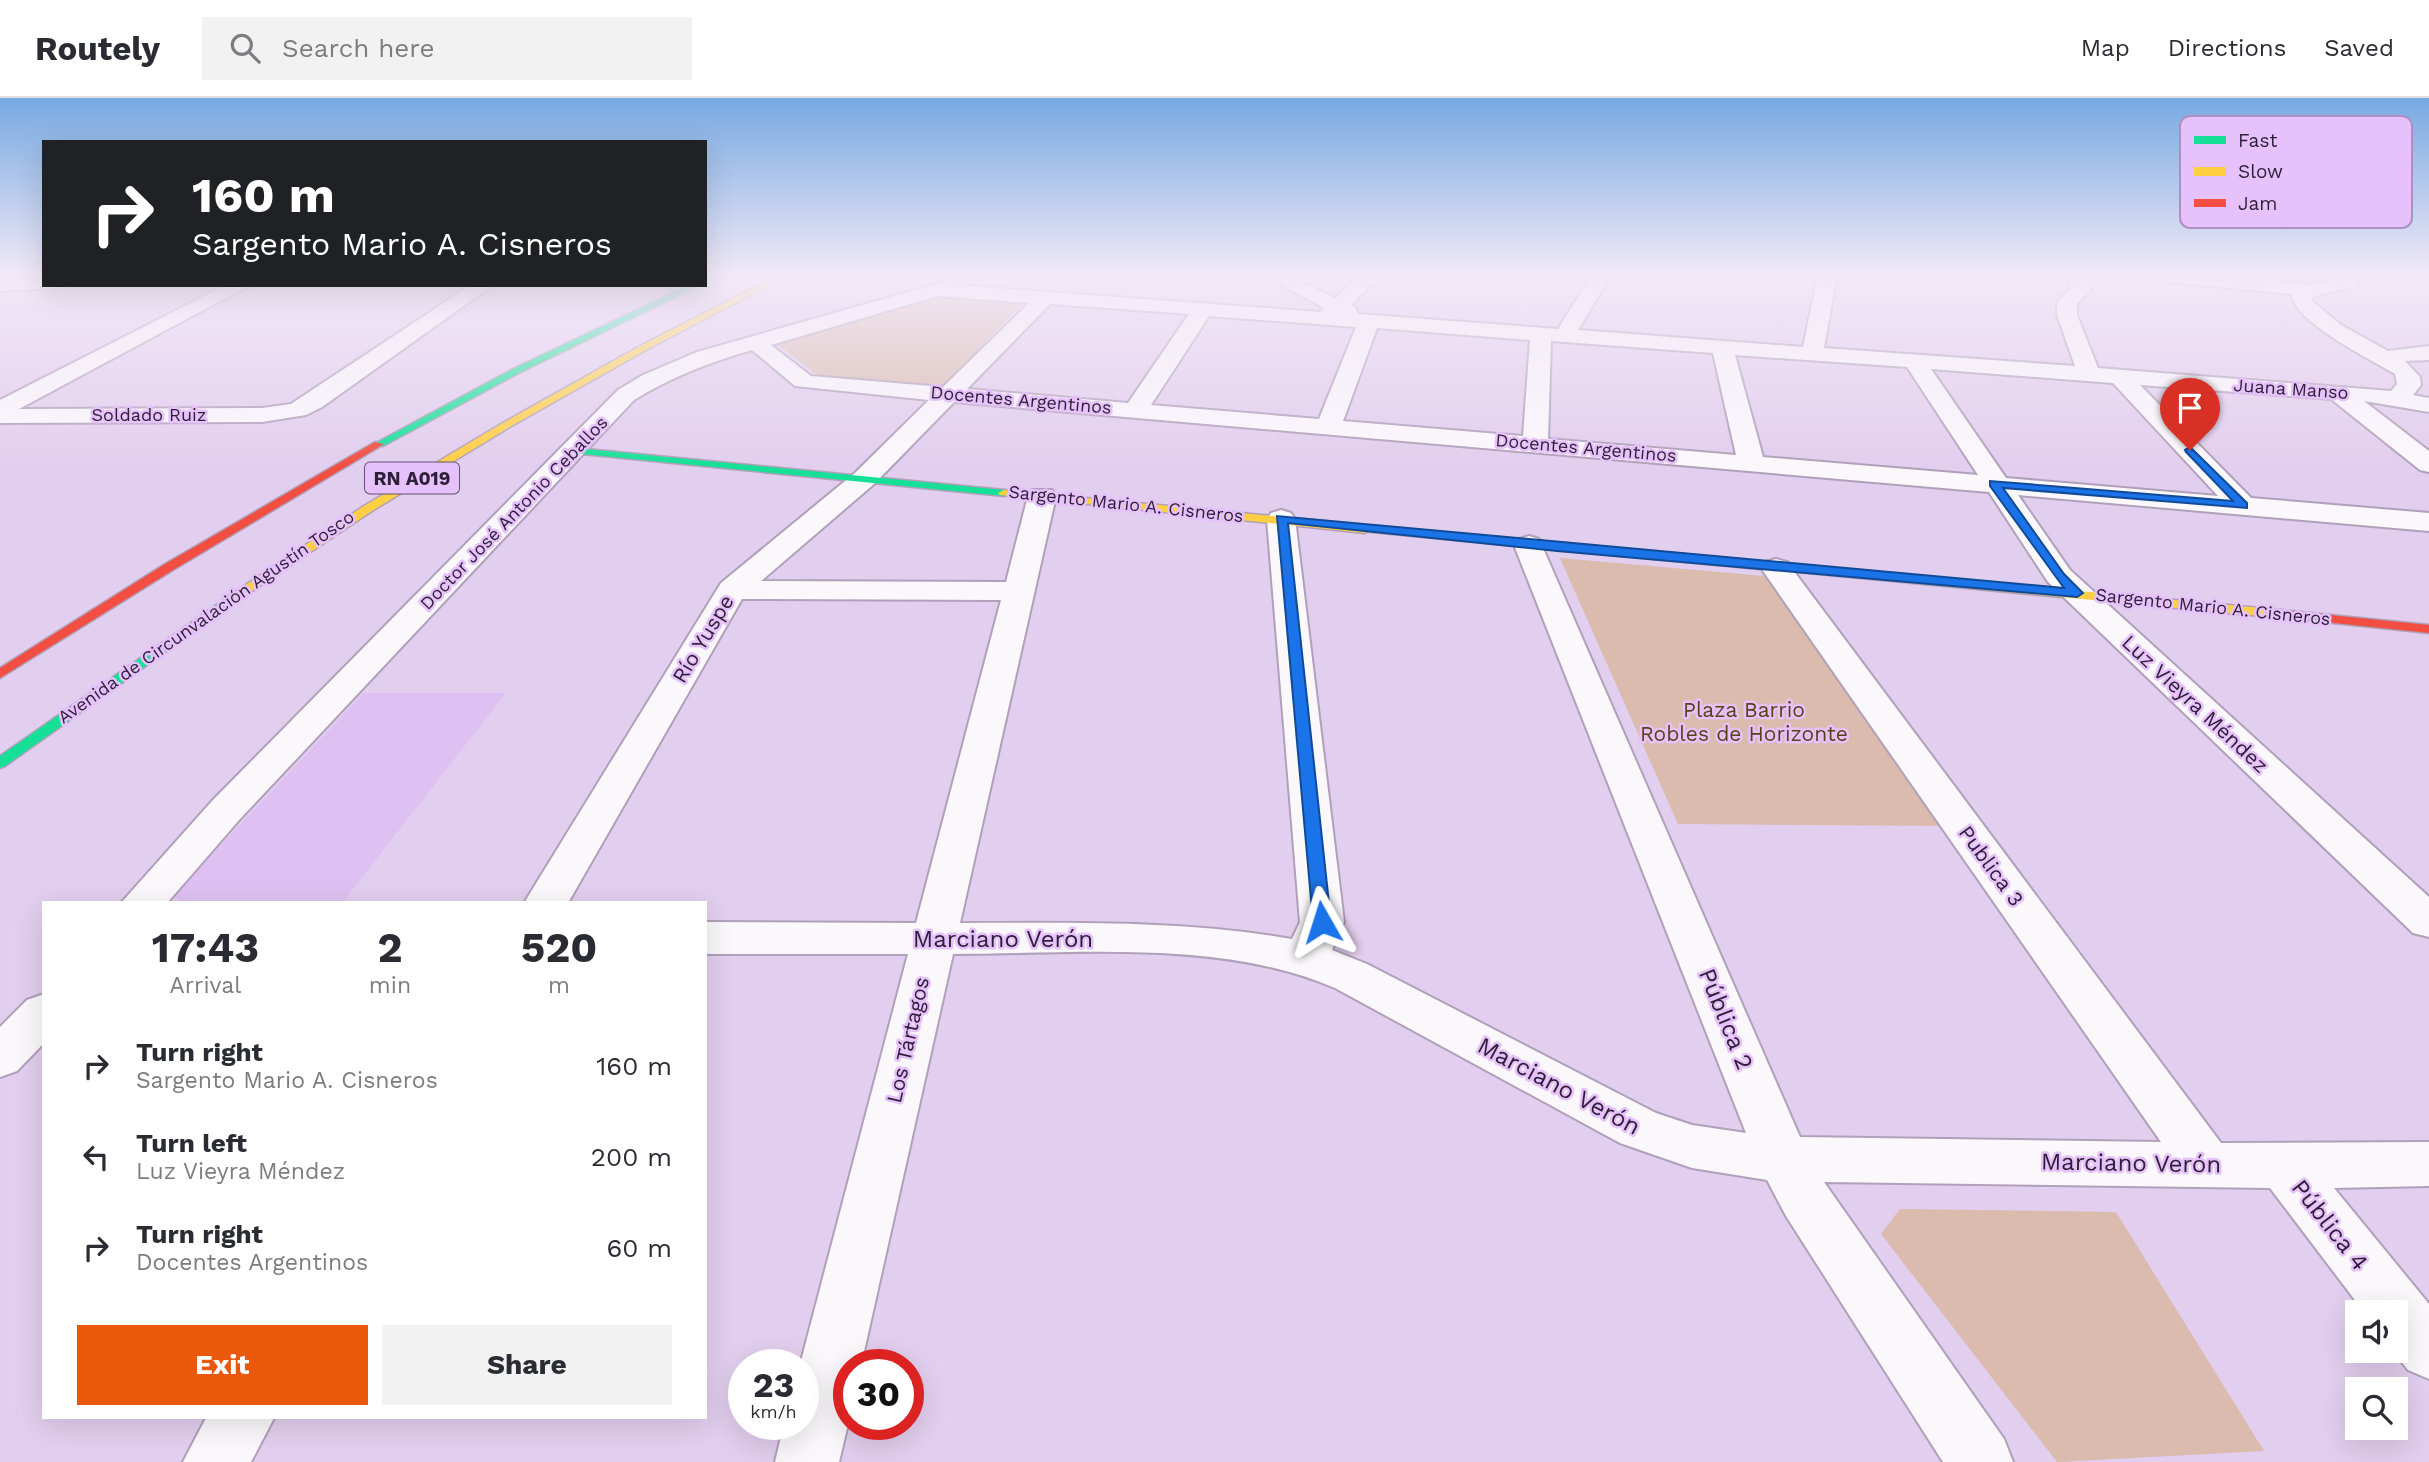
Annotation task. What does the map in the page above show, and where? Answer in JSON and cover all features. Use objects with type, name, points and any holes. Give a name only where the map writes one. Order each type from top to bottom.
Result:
[{"type":"main road","name":"RN A019","points":[[0,674],[181,559],[339,465],[477,390],[582,339]]},
{"type":"main road","name":"Avenida de Circunvalación Agustín Tosco","points":[[0,763],[207,612],[385,494],[558,392],[662,339]]},
{"type":"main road","name":"Sargento Mario A. Cisneros","points":[[576,450],[1529,545],[2077,593],[2427,630]]},
{"type":"street","points":[[0,409],[137,339]]},
{"type":"street","name":"Soldado Ruiz","points":[[0,416],[262,415],[297,410],[314,402],[406,339]]},
{"type":"street","name":"Doctor José Antonio Ceballos","points":[[145,901],[226,810],[638,387],[683,365],[771,339]]},
{"type":"street","name":"Río Yuspe","points":[[548,901],[732,590],[865,478],[1003,339]]},
{"type":"street","points":[[1136,409],[1183,339]]},
{"type":"street","points":[[1329,426],[1363,339]]},
{"type":"street","points":[[1535,444],[1541,339]]},
{"type":"street","name":"Juana Manso","points":[[1613,339],[2337,392],[2398,398],[2429,405]]},
{"type":"street","points":[[1812,354],[1815,339]]},
{"type":"street","points":[[2076,339],[2089,374]]},
{"type":"street","points":[[2352,339],[2426,352]]},
{"type":"street","points":[[2352,339],[2394,361],[2409,377],[2409,385],[2398,398]]},
{"type":"street","name":"Docentes Argentinos","points":[[756,343],[803,381],[2429,522]]},
{"type":"street","points":[[1722,347],[1751,462]]},
{"type":"street","points":[[2394,361],[2396,355],[2403,352],[2426,352]]},
{"type":"street","name":"Luz Vieyra Méndez","points":[[1914,361],[1994,484],[2059,576],[2429,922]]},
{"type":"street","points":[[2119,376],[2243,506]]},
{"type":"street","points":[[2337,392],[2429,464]]},
{"type":"street","name":"Los Tártagos","points":[[807,1462],[932,939],[1042,496]]},
{"type":"street","points":[[1281,519],[1322,922],[1306,957]]},
{"type":"street","name":"Pública 2","points":[[1529,545],[1783,1158],[1805,1199],[1981,1462]]},
{"type":"street","name":"Publica 3","points":[[1776,568],[2206,1164]]},
{"type":"street","points":[[732,590],[1017,591]]},
{"type":"street","name":"Marciano Verón","points":[[707,938],[1167,939],[1224,943],[1306,957],[1351,976],[1638,1128],[1675,1144],[1714,1153],[1783,1158],[2284,1166],[2429,1164]]},
{"type":"street","points":[[0,1058],[42,1014]]},
{"type":"street","name":"Pública 4","points":[[2284,1166],[2429,1350]]},
{"type":"street","points":[[215,1462],[241,1419]]},
{"type":"shaded area","points":[[364,693],[506,693],[344,901],[179,901],[174,895]]},
{"type":"green space","points":[[799,339],[989,339],[942,387],[820,377],[778,345]]},
{"type":"green space","name":"Plaza Barrio Robles de Horizonte","points":[[1560,558],[1764,576],[1949,826],[1678,824]]},
{"type":"green space","points":[[1900,1209],[2116,1212],[2264,1451],[2057,1462],[1881,1234]]},
{"type":"traffic: fast","points":[[379,444],[516,371],[584,339]]},
{"type":"traffic: fast","points":[[576,451],[1004,493]]},
{"type":"traffic: fast","points":[[0,763],[235,596]]},
{"type":"traffic: slow","points":[[235,596],[436,467],[661,339]]},
{"type":"traffic: slow","points":[[1004,493],[1365,529]]},
{"type":"traffic: slow","points":[[1791,568],[2271,613]]},
{"type":"traffic: jam","points":[[0,674],[169,567],[379,444]]},
{"type":"traffic: jam","points":[[1365,529],[1791,568]]},
{"type":"traffic: jam","points":[[2271,613],[2429,629]]},
{"type":"route","points":[[1322,922],[1281,519],[1557,548],[2077,593],[2059,576],[1994,484],[2243,506],[2190,450]]}]
